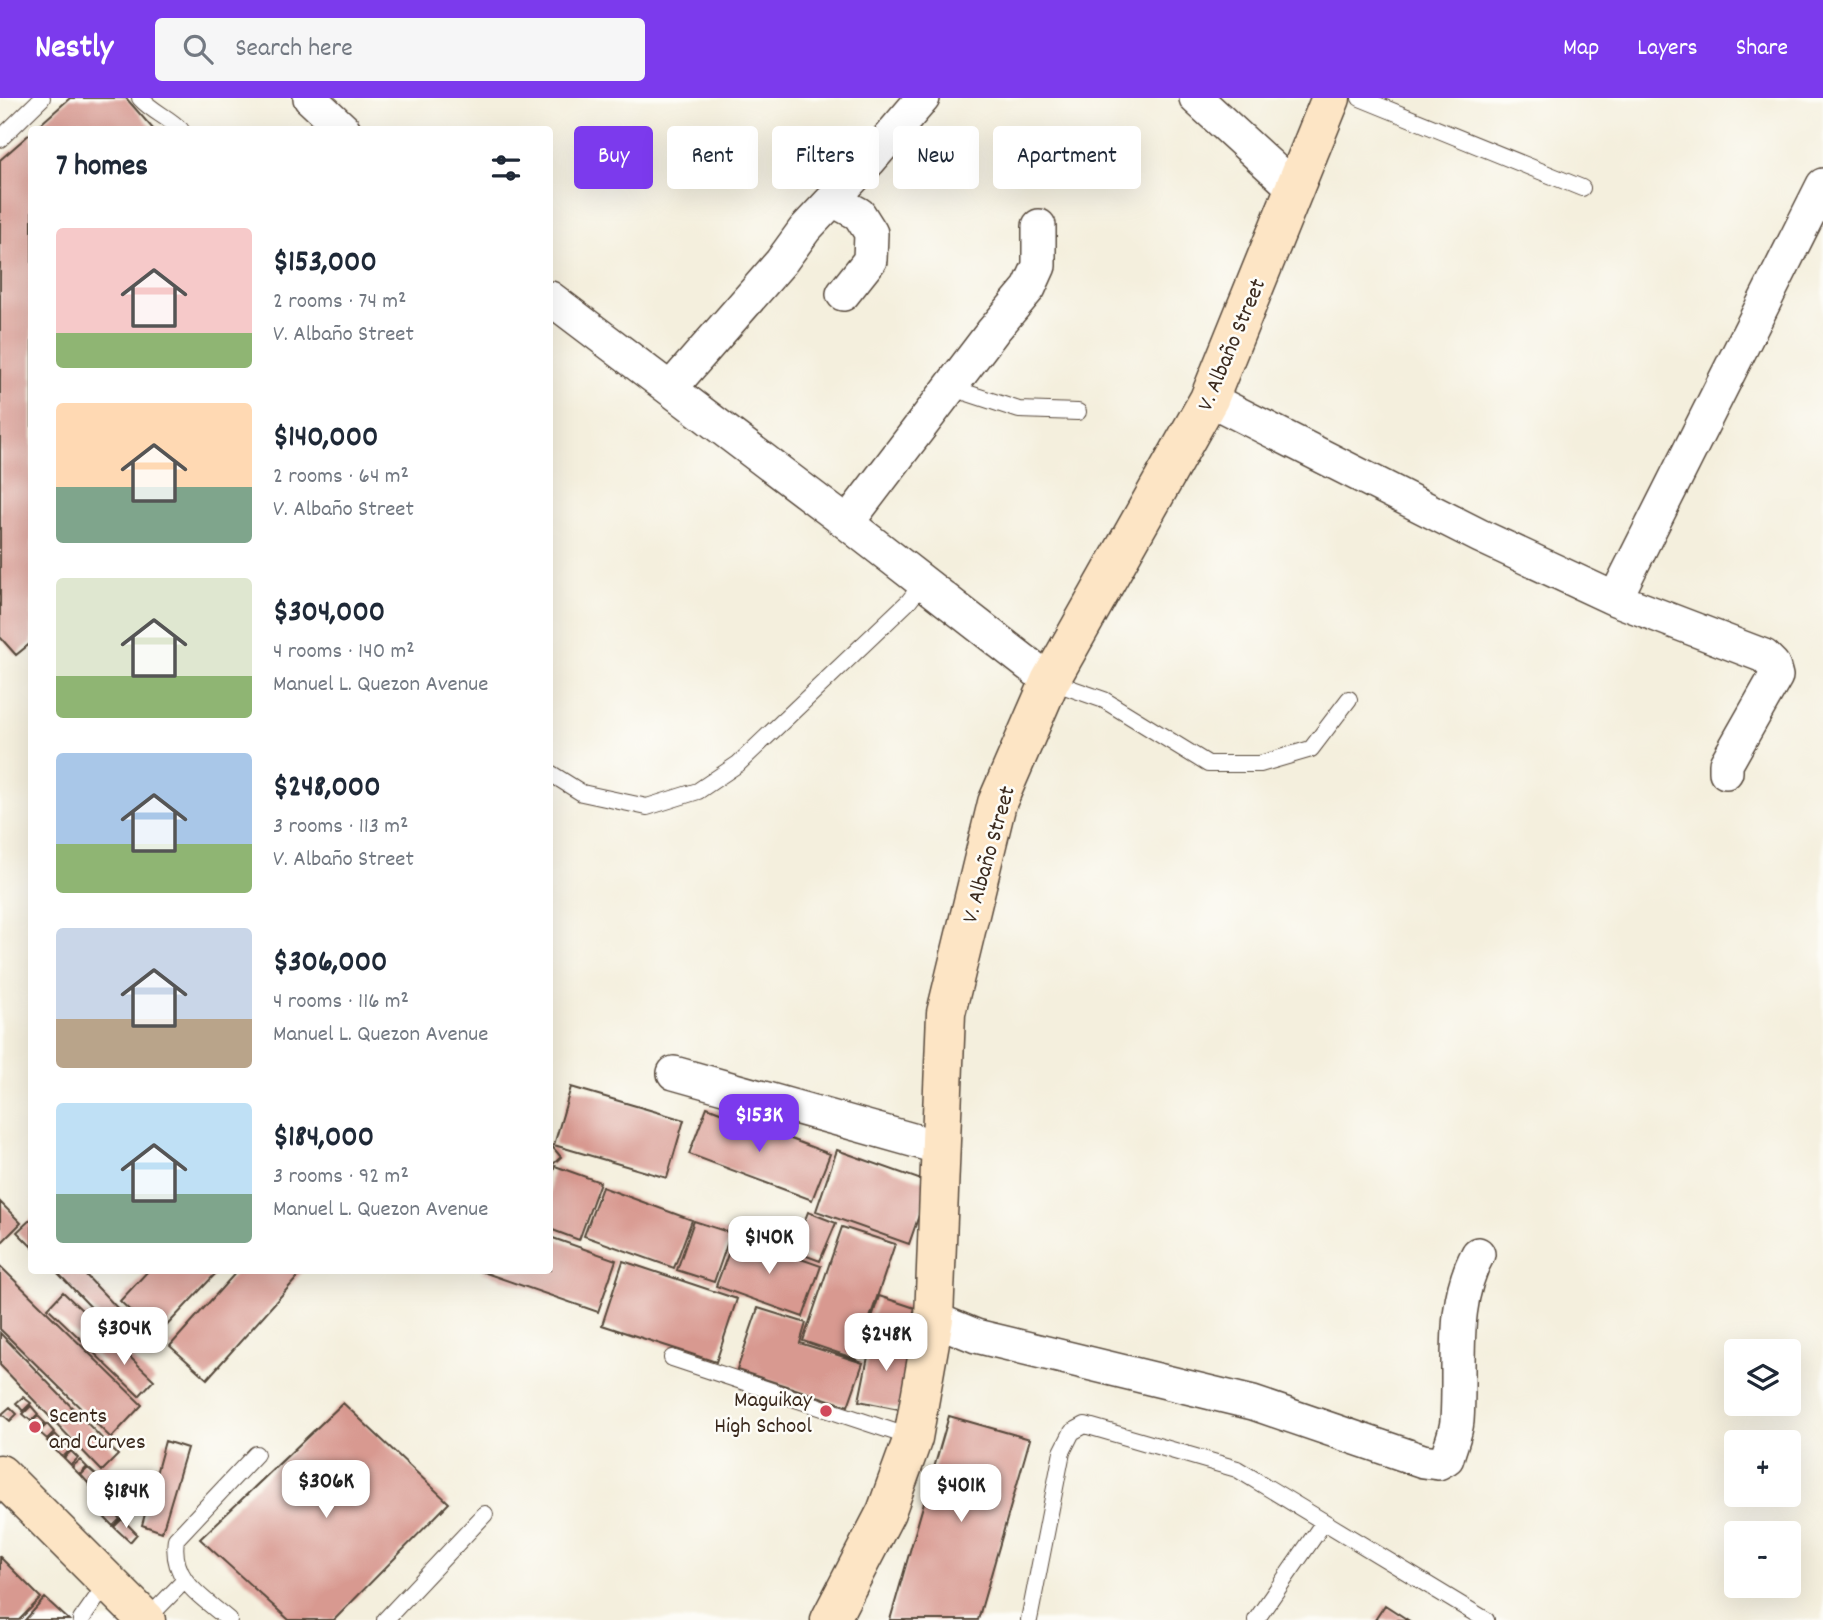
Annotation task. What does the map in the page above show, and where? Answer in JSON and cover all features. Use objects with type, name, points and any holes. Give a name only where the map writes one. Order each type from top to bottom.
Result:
[{"type":"street","points":[[310,98],[340,126]]},
{"type":"street","points":[[670,389],[780,262],[805,229],[923,98]]},
{"type":"street","points":[[1196,98],[1295,189]]},
{"type":"street","name":"V. Albaño Street","points":[[830,1620],[886,1512],[913,1438],[934,1319],[946,1013],[998,803],[1050,681],[1209,399],[1331,98]]},
{"type":"street","points":[[1615,599],[1823,185]]},
{"type":"street","points":[[833,200],[859,214],[871,233],[870,260],[843,294]]},
{"type":"street","points":[[847,523],[949,387],[1029,288],[1039,266],[1039,226]]},
{"type":"street","points":[[553,300],[1050,681]]},
{"type":"street","points":[[1209,399],[1468,531],[1615,599],[1764,656],[1773,664],[1776,676],[1726,764],[1726,772]]},
{"type":"street","points":[[674,1073],[941,1148]]},
{"type":"street","points":[[934,1319],[976,1336],[1253,1403],[1423,1461],[1438,1463],[1447,1458],[1457,1423],[1457,1348],[1461,1311],[1472,1266],[1478,1254]]},
{"type":"street","points":[[0,1474],[146,1620]]},
{"type":"lane","points":[[0,139],[41,98]]},
{"type":"lane","points":[[140,98],[152,110],[169,117],[177,126]]},
{"type":"lane","points":[[1360,98],[1582,188]]},
{"type":"lane","points":[[949,387],[1019,410],[1078,412]]},
{"type":"lane","points":[[553,775],[582,793],[647,807],[698,791],[737,764],[909,601],[923,583]]},
{"type":"lane","points":[[1050,681],[1104,701],[1208,764],[1260,764],[1311,749],[1349,699]]},
{"type":"lane","points":[[672,1358],[913,1438]]},
{"type":"lane","points":[[1029,1620],[1062,1452],[1072,1432],[1085,1426],[1237,1469],[1486,1620]]},
{"type":"lane","points":[[229,1620],[184,1581],[177,1569],[174,1555],[176,1539],[256,1454]]},
{"type":"lane","points":[[385,1620],[485,1514]]},
{"type":"lane","points":[[1256,1620],[1324,1522]]},
{"type":"lane","points":[[146,1620],[184,1581]]},
{"type":"lane","points":[[81,1620],[107,1583]]},
{"type":"building","points":[[70,98],[126,98],[150,126],[38,126]]},
{"type":"building","points":[[28,136],[28,645],[16,655],[0,637],[0,160]]},
{"type":"building","points":[[571,1087],[684,1120],[667,1178],[554,1145]]},
{"type":"building","points":[[707,1107],[830,1154],[812,1200],[689,1154]]},
{"type":"building","points":[[553,1148],[561,1157],[553,1164]]},
{"type":"building","points":[[837,1150],[930,1183],[909,1244],[816,1211]]},
{"type":"building","points":[[555,1166],[600,1182],[579,1240],[553,1230]]},
{"type":"building","points":[[602,1187],[692,1220],[674,1268],[584,1236]]},
{"type":"building","points":[[0,1202],[21,1223],[0,1244]]},
{"type":"building","points":[[808,1212],[836,1223],[820,1261],[793,1251]]},
{"type":"building","points":[[694,1221],[731,1233],[714,1282],[677,1270]]},
{"type":"building","points":[[28,1222],[28,1243],[17,1232]]},
{"type":"building","points":[[842,1227],[895,1244],[856,1359],[803,1341]]},
{"type":"building","points":[[735,1236],[821,1266],[803,1317],[716,1286]]},
{"type":"building","points":[[553,1238],[616,1260],[598,1312],[489,1274],[553,1274]]},
{"type":"building","points":[[623,1261],[737,1299],[716,1362],[602,1325]]},
{"type":"building","points":[[0,1266],[142,1405],[111,1438],[0,1329]]},
{"type":"building","points":[[59,1274],[85,1274],[145,1337],[132,1350]]},
{"type":"building","points":[[145,1274],[215,1274],[157,1336],[120,1301]]},
{"type":"building","points":[[234,1274],[300,1274],[207,1379],[170,1346]]},
{"type":"building","points":[[63,1292],[108,1335],[93,1351],[48,1308]]},
{"type":"building","points":[[879,1296],[915,1308],[905,1342],[868,1330]]},
{"type":"building","points":[[758,1308],[806,1323],[800,1343],[863,1363],[848,1406],[737,1370]]},
{"type":"building","points":[[0,1333],[118,1455],[102,1471],[0,1365]]},
{"type":"building","points":[[109,1337],[154,1380],[139,1396],[94,1353]]},
{"type":"building","points":[[872,1337],[912,1345],[899,1409],[859,1401]]},
{"type":"building","points":[[23,1397],[31,1403],[23,1411],[16,1403]]},
{"type":"building","points":[[343,1403],[449,1503],[334,1620],[289,1620],[200,1539]]},
{"type":"building","points":[[31,1406],[38,1414],[31,1421],[23,1414]]},
{"type":"building","points":[[10,1407],[17,1414],[10,1421],[2,1414]]},
{"type":"building","points":[[38,1416],[45,1423],[38,1430],[31,1423]]},
{"type":"building","points":[[949,1416],[1030,1439],[978,1620],[890,1620]]},
{"type":"building","points":[[47,1424],[54,1432],[47,1439],[39,1432]]},
{"type":"building","points":[[55,1434],[62,1441],[55,1448],[47,1441]]},
{"type":"building","points":[[165,1441],[187,1448],[162,1532],[142,1525]]},
{"type":"building","points":[[63,1442],[70,1450],[63,1457],[55,1450]]},
{"type":"building","points":[[71,1451],[78,1458],[71,1465],[64,1458]]},
{"type":"building","points":[[80,1460],[87,1467],[80,1475],[72,1467]]},
{"type":"building","points":[[88,1468],[96,1475],[88,1483],[81,1475]]},
{"type":"building","points":[[97,1478],[104,1485],[97,1492],[89,1485]]},
{"type":"building","points":[[113,1511],[120,1519],[113,1526],[105,1518]]},
{"type":"building","points":[[122,1519],[137,1534],[130,1542],[114,1527]]},
{"type":"building","points":[[0,1557],[41,1598],[19,1620],[0,1620]]},
{"type":"building","points":[[45,1598],[69,1620],[25,1620]]},
{"type":"building","points":[[1385,1605],[1408,1620],[1375,1620]]},
{"type":"place","name":"Maguikay High School","points":[[826,1411]]},
{"type":"place","name":"Scents and Curves","points":[[35,1427]]}]
